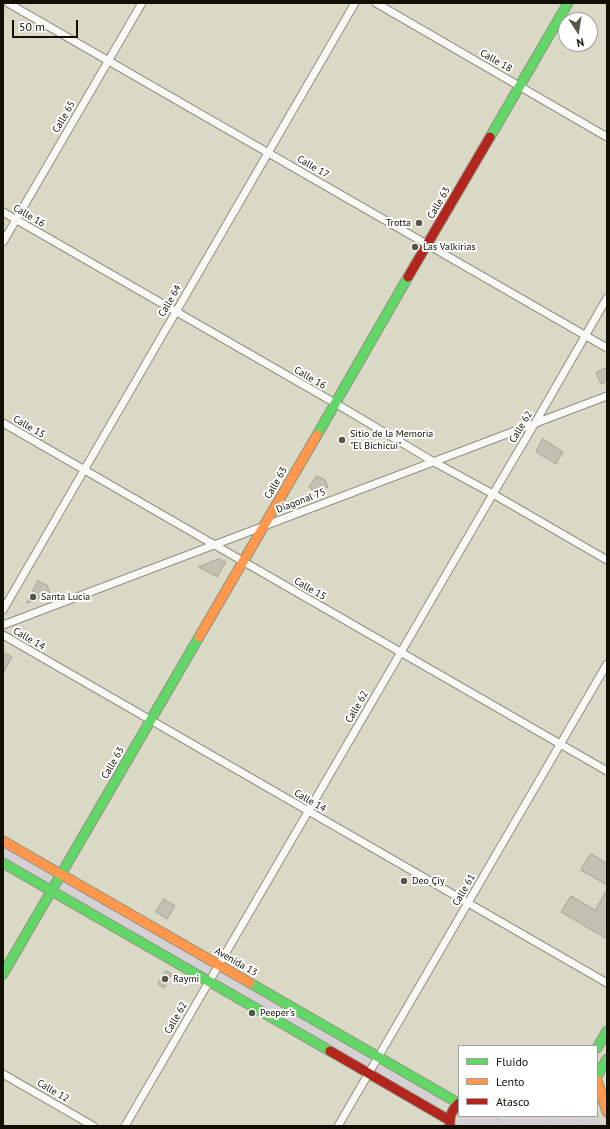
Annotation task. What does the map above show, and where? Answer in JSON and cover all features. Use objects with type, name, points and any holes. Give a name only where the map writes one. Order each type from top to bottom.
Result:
[{"type":"main road","name":"Calle 63","points":[[3,974],[568,3]]},
{"type":"main road","name":"Avenida 13","points":[[3,841],[458,1102]]},
{"type":"main road","points":[[3,863],[369,1074],[450,1123],[452,1110],[458,1104]]},
{"type":"main road","points":[[598,1046],[607,1031]]},
{"type":"main road","points":[[598,1074],[607,1059]]},
{"type":"main road","points":[[598,1083],[607,1112]]},
{"type":"street","name":"Calle 17","points":[[8,3],[607,348]]},
{"type":"street","name":"Calle 65","points":[[3,242],[142,3]]},
{"type":"street","name":"Calle 64","points":[[3,610],[355,3]]},
{"type":"street","name":"Calle 18","points":[[376,3],[607,137]]},
{"type":"street","name":"Calle 16","points":[[3,212],[434,462],[607,560]]},
{"type":"street","name":"Calle 62","points":[[125,1126],[492,494],[536,423],[607,298]]},
{"type":"street","name":"Diagonal 75","points":[[3,625],[607,396]]},
{"type":"street","name":"Calle 15","points":[[3,424],[607,771]]},
{"type":"street","name":"Calle 14","points":[[3,635],[607,983]]},
{"type":"street","name":"Calle 61","points":[[338,1126],[607,664]]},
{"type":"street","name":"Calle 12","points":[[3,1074],[93,1126]]},
{"type":"path","points":[[494,1117],[507,1126]]},
{"type":"path","points":[[579,1126],[584,1117]]},
{"type":"shaded area","points":[[3,846],[439,1100],[440,1105],[433,1108],[3,858]]},
{"type":"shaded area","points":[[598,1112],[602,1126],[457,1126],[458,1121],[461,1117],[598,1117]]},
{"type":"building","points":[[607,368],[607,381],[601,384],[596,373]]},
{"type":"building","points":[[543,439],[563,452],[556,464],[536,452]]},
{"type":"building","points":[[317,476],[325,480],[328,487],[315,492],[309,487]]},
{"type":"building","points":[[219,559],[226,562],[217,577],[199,567]]},
{"type":"building","points":[[38,581],[47,585],[50,594],[27,603]]},
{"type":"building","points":[[3,652],[12,657],[3,673]]},
{"type":"building","points":[[591,854],[607,863],[607,885],[581,870]]},
{"type":"building","points":[[607,890],[607,939],[561,912],[571,896],[595,910]]},
{"type":"building","points":[[164,899],[175,906],[167,919],[156,912]]},
{"type":"building","name":"Raymi","points":[[166,971],[172,974],[164,988],[158,984]]},
{"type":"traffic: fast","points":[[490,137],[568,3]]},
{"type":"traffic: fast","points":[[317,435],[408,277]]},
{"type":"traffic: fast","points":[[3,974],[199,637]]},
{"type":"traffic: fast","points":[[3,863],[330,1051]]},
{"type":"traffic: fast","points":[[250,983],[458,1103]]},
{"type":"traffic: fast","points":[[598,1046],[607,1031]]},
{"type":"traffic: fast","points":[[598,1074],[607,1059]]},
{"type":"traffic: slow","points":[[199,637],[317,435]]},
{"type":"traffic: slow","points":[[3,841],[250,983]]},
{"type":"traffic: slow","points":[[598,1083],[607,1112]]},
{"type":"traffic: jam","points":[[408,277],[490,137]]},
{"type":"traffic: jam","points":[[330,1051],[449,1120]]},
{"type":"traffic: jam","points":[[450,1126],[452,1113],[458,1104]]},
{"type":"place","name":"Trotta","points":[[419,223]]},
{"type":"place","name":"Las Valkirias","points":[[415,247]]},
{"type":"place","name":"Sitio de la Memoria \"El Bichicui\"","points":[[342,440]]},
{"type":"place","name":"Santa Lucia","points":[[33,597]]},
{"type":"place","name":"Deo Çiy","points":[[404,881]]},
{"type":"place","name":"Raymi","points":[[165,979]]},
{"type":"place","name":"Peeper's","points":[[252,1013]]}]
